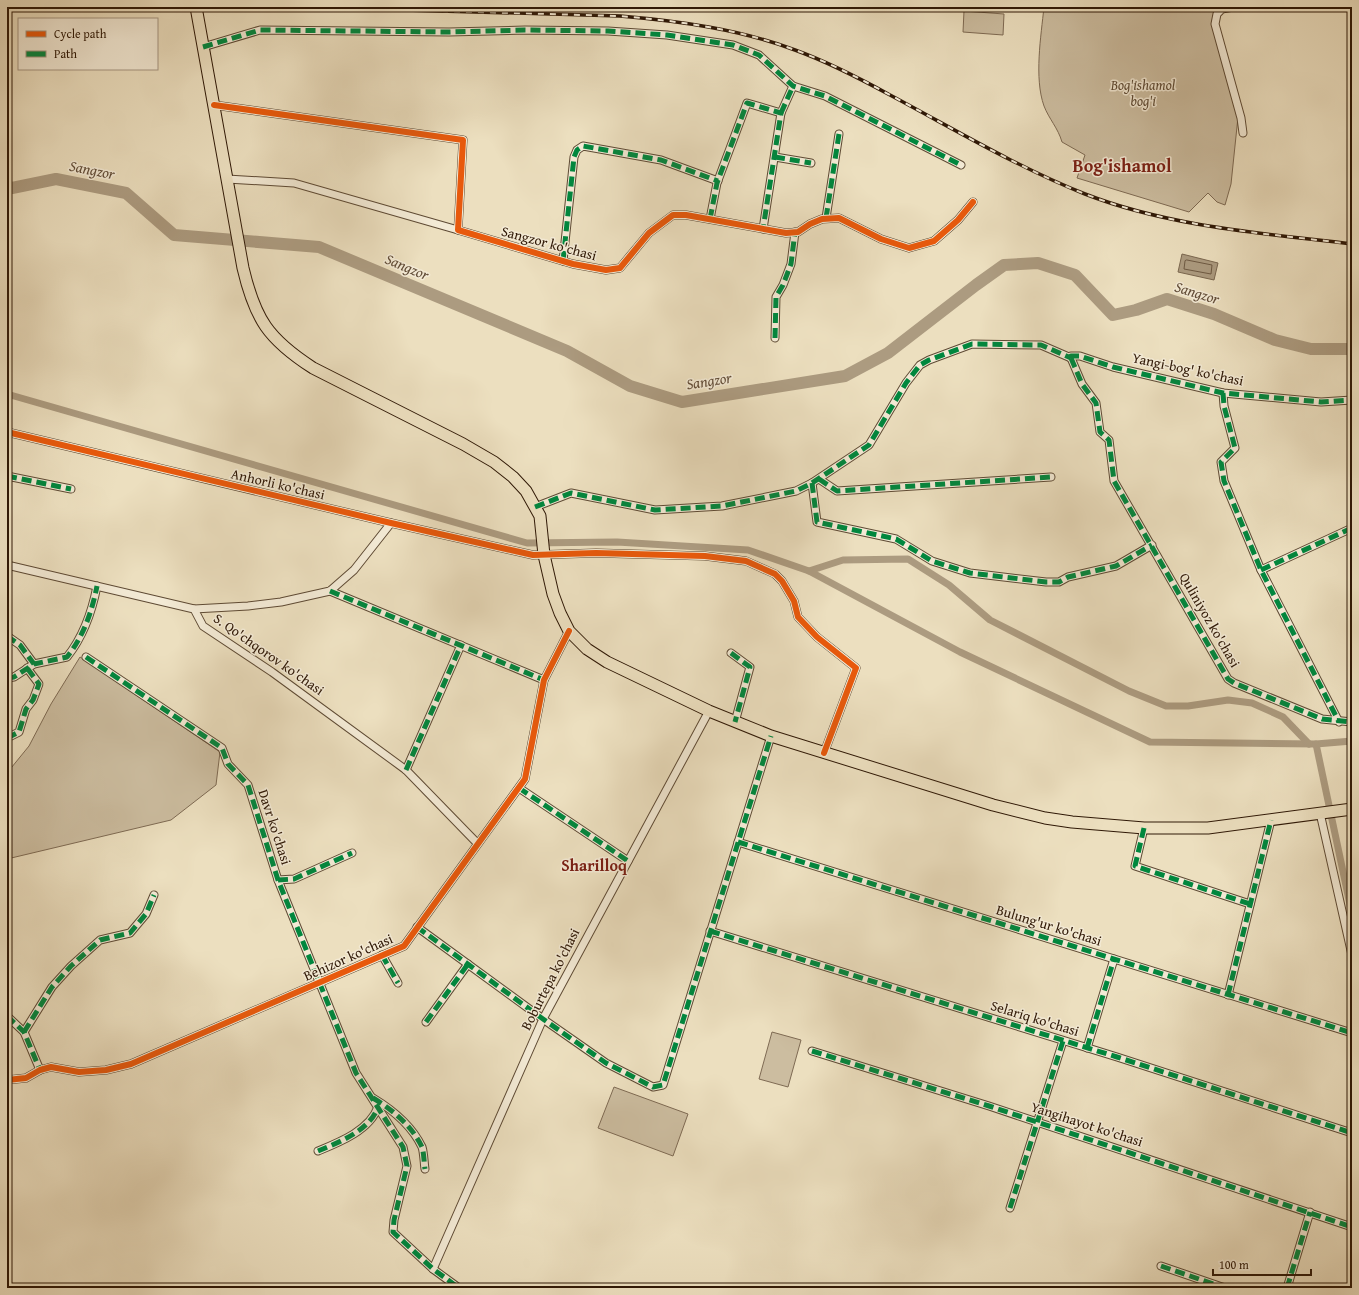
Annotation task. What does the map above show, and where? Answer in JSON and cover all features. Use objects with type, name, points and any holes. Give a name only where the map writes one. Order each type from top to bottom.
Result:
[{"type":"main road","points":[[196,7],[243,268],[249,293],[260,319],[270,334],[287,350],[327,375],[494,462],[522,486],[535,506],[542,527],[544,555],[556,603],[569,631],[584,646],[606,662],[709,711],[771,736],[1018,812],[1072,822],[1144,828],[1208,828],[1348,809]]},
{"type":"street","points":[[1233,7],[1222,9],[1217,14],[1215,24],[1241,118],[1242,133]]},
{"type":"street","points":[[203,47],[260,30],[449,32],[525,30],[608,31],[667,35],[733,45],[759,55],[793,86],[825,96],[961,165]]},
{"type":"street","points":[[763,229],[781,113],[793,86]]},
{"type":"street","points":[[710,219],[718,181],[747,103],[781,113]]},
{"type":"street","points":[[214,105],[463,140],[458,230]]},
{"type":"street","points":[[838,134],[826,218],[839,218],[881,239],[909,248],[934,241],[958,220],[973,202]]},
{"type":"street","name":"Sangzor ko'chasi","points":[[563,261],[574,158],[577,150],[583,146],[661,160],[718,181]]},
{"type":"street","points":[[775,158],[811,163]]},
{"type":"street","name":"Sangzor ko'chasi","points":[[227,180],[294,183],[563,261],[606,270],[620,268],[649,233],[673,216],[686,215],[786,233],[795,232],[826,218]]},
{"type":"street","points":[[775,338],[776,297],[783,285],[790,264],[795,232]]},
{"type":"street","points":[[535,506],[571,493],[655,510],[722,506],[796,491],[819,479],[869,445],[906,383],[920,365],[929,360],[972,344],[1041,345],[1071,358]]},
{"type":"street","name":"Yangi-bog' ko'chasi","points":[[1071,358],[1072,356],[1080,356],[1127,370],[1223,393],[1321,402],[1352,400]]},
{"type":"street","name":"Quliniyoz ko'chasi","points":[[1071,358],[1082,384],[1096,403],[1100,432],[1109,440],[1114,481],[1228,679],[1234,683],[1322,719],[1339,722],[1352,722]]},
{"type":"street","points":[[1223,393],[1224,406],[1235,448],[1222,459],[1224,481],[1261,570],[1339,722]]},
{"type":"street","name":"Anhorli ko'chasi","points":[[7,432],[533,555],[596,553],[706,556],[746,561],[775,574],[782,581],[794,601],[798,617],[817,637],[856,668],[824,753]]},
{"type":"street","points":[[7,476],[71,489]]},
{"type":"street","points":[[819,479],[837,490],[1051,477]]},
{"type":"street","points":[[812,483],[817,522],[896,539],[932,561],[970,572],[1046,582],[1059,582],[1068,577],[1116,566],[1152,545]]},
{"type":"street","points":[[7,565],[194,609],[248,606],[281,602],[330,591],[354,570],[391,523]]},
{"type":"street","points":[[1261,570],[1352,528]]},
{"type":"street","points":[[7,678],[14,677],[34,664],[67,657],[76,646],[93,608],[97,586]]},
{"type":"street","points":[[330,591],[544,680]]},
{"type":"street","name":"S. Qo'chqorov ko'chasi","points":[[194,609],[203,626],[272,672],[406,770],[477,843]]},
{"type":"street","name":"Behizor ko'chasi","points":[[7,1080],[26,1078],[40,1070],[51,1067],[79,1072],[106,1070],[131,1064],[404,946],[477,843],[525,779],[544,680],[569,631]]},
{"type":"street","points":[[7,636],[20,645],[34,664]]},
{"type":"street","points":[[406,770],[461,645]]},
{"type":"street","points":[[731,653],[750,667],[735,722]]},
{"type":"street","name":"Davr ko'chasi","points":[[86,657],[222,748],[228,764],[248,786],[278,880],[356,1074],[403,1147],[407,1166],[394,1220],[393,1232],[433,1268]]},
{"type":"street","points":[[7,738],[19,732],[26,709],[33,700],[39,684],[27,668]]},
{"type":"street","name":"Boburtepa ko'chasi","points":[[433,1268],[543,1019],[709,711]]},
{"type":"street","points":[[417,927],[606,1063],[653,1087],[663,1085],[771,736]]},
{"type":"street","points":[[519,788],[628,861]]},
{"type":"street","points":[[1321,813],[1352,955]]},
{"type":"street","points":[[1228,995],[1271,820]]},
{"type":"street","points":[[1144,828],[1135,866],[1250,904]]},
{"type":"street","name":"Bulung'ur ko'chasi","points":[[738,842],[1352,1033]]},
{"type":"street","points":[[278,880],[294,880],[352,853]]},
{"type":"street","points":[[24,1032],[52,987],[71,966],[100,940],[130,933],[146,914],[154,895]]},
{"type":"street","name":"Selariq ko'chasi","points":[[710,931],[1087,1048],[1352,1133]]},
{"type":"street","points":[[382,955],[398,983]]},
{"type":"street","points":[[1087,1048],[1114,959]]},
{"type":"street","points":[[426,1022],[468,964]]},
{"type":"street","points":[[7,1016],[24,1032],[40,1070]]},
{"type":"street","points":[[1010,1208],[1063,1041]]},
{"type":"street","name":"Yangihayot ko'chasi","points":[[812,1051],[1038,1122],[1352,1227]]},
{"type":"street","points":[[371,1097],[390,1108],[415,1136],[422,1148],[425,1169]]},
{"type":"street","points":[[318,1151],[337,1143],[366,1125],[374,1117],[378,1107]]},
{"type":"street","points":[[1287,1288],[1310,1212]]},
{"type":"street","points":[[1161,1266],[1225,1288]]},
{"type":"street","points":[[433,1268],[459,1288]]},
{"type":"green space","name":"Bog'ishamol bog'i","points":[[1044,7],[1222,7],[1214,12],[1213,24],[1238,117],[1231,184],[1225,205],[1217,202],[1208,193],[1189,212],[1077,178],[1085,155],[1062,142],[1046,111],[1041,95],[1039,83],[1039,57]]},
{"type":"green space","points":[[964,11],[1004,14],[1003,35],[963,32]]},
{"type":"green space","points":[[80,657],[220,752],[216,785],[171,820],[7,859],[7,773],[29,746],[51,704]]},
{"type":"green space","points":[[772,1032],[801,1040],[788,1087],[759,1079]]},
{"type":"green space","points":[[614,1087],[688,1114],[673,1156],[598,1128]]},
{"type":"water","points":[[1182,254],[1218,263],[1214,280],[1178,272]]},
{"type":"waterway","name":"Sangzor","points":[[7,187],[12,188],[56,179],[126,193],[174,235],[319,247],[567,351],[630,386],[682,402],[845,376],[888,353],[1004,265],[1038,263],[1075,275],[1113,315],[1136,310],[1167,299],[1214,314],[1275,340],[1311,349],[1352,349]]},
{"type":"waterway","points":[[7,394],[527,543],[617,542],[748,550],[809,571],[960,652],[1150,742],[1316,744],[1352,741]]},
{"type":"waterway","points":[[809,571],[843,560],[908,559],[949,585],[990,620],[1129,691],[1166,706],[1188,706],[1228,700],[1252,703],[1283,717],[1309,744]]},
{"type":"waterway","points":[[1316,744],[1352,914]]},
{"type":"railway","points":[[298,7],[620,16],[687,23],[731,31],[774,43],[831,65],[867,82],[1035,172],[1085,194],[1117,205],[1150,214],[1217,227],[1352,244]]},
{"type":"marked path","points":[[203,47],[260,30],[449,32],[525,30],[608,31],[667,35],[733,45],[759,55],[793,86],[825,96],[961,165]]},
{"type":"marked path","points":[[781,113],[793,86]]},
{"type":"marked path","points":[[710,219],[717,183],[747,103],[781,113],[763,229]]},
{"type":"marked path","points":[[826,218],[839,134]]},
{"type":"marked path","points":[[563,261],[574,157],[577,150],[583,146],[661,160],[718,181]]},
{"type":"marked path","points":[[775,157],[811,163]]},
{"type":"marked path","points":[[775,338],[776,297],[783,285],[791,264],[795,232]]},
{"type":"marked path","points":[[535,507],[571,493],[655,510],[722,506],[796,491],[812,483],[869,445],[906,383],[920,365],[929,360],[972,344],[1041,345],[1071,358]]},
{"type":"marked path","points":[[1071,358],[1071,356],[1080,356],[1113,367],[1223,393],[1321,402],[1352,400]]},
{"type":"marked path","points":[[1071,358],[1082,384],[1096,403],[1100,432],[1109,440],[1114,481],[1228,679],[1234,683],[1322,719],[1352,722]]},
{"type":"marked path","points":[[1223,393],[1224,406],[1235,448],[1221,462],[1224,481],[1261,570],[1339,722]]},
{"type":"marked path","points":[[7,476],[71,489]]},
{"type":"marked path","points":[[819,479],[837,491],[1051,477]]},
{"type":"marked path","points":[[812,483],[817,522],[896,539],[932,561],[970,573],[1046,582],[1059,582],[1068,577],[1116,566],[1152,545]]},
{"type":"marked path","points":[[1261,570],[1352,528]]},
{"type":"marked path","points":[[7,678],[14,677],[34,664],[67,657],[78,641],[86,624],[97,586]]},
{"type":"marked path","points":[[330,591],[544,680]]},
{"type":"marked path","points":[[7,636],[20,645],[34,664]]},
{"type":"marked path","points":[[406,770],[461,645]]},
{"type":"marked path","points":[[731,653],[750,667],[735,722]]},
{"type":"marked path","points":[[86,657],[222,748],[228,764],[248,785],[278,880],[356,1073],[403,1147],[407,1166],[394,1220],[393,1232],[433,1269],[459,1288]]},
{"type":"marked path","points":[[7,738],[19,732],[26,709],[33,700],[39,684],[27,668]]},
{"type":"marked path","points":[[417,927],[606,1063],[653,1087],[663,1085],[771,736]]},
{"type":"marked path","points":[[519,788],[628,861]]},
{"type":"marked path","points":[[1228,995],[1271,820]]},
{"type":"marked path","points":[[1144,828],[1135,866],[1250,904]]},
{"type":"marked path","points":[[738,842],[1352,1033]]},
{"type":"marked path","points":[[278,880],[294,879],[352,853]]},
{"type":"marked path","points":[[24,1032],[52,987],[71,966],[100,940],[130,933],[146,914],[154,895]]},
{"type":"marked path","points":[[710,931],[1117,1057],[1352,1133]]},
{"type":"marked path","points":[[382,955],[398,983]]},
{"type":"marked path","points":[[1087,1048],[1114,959]]},
{"type":"marked path","points":[[426,1022],[468,964]]},
{"type":"marked path","points":[[7,1016],[24,1032],[40,1070]]},
{"type":"marked path","points":[[1010,1208],[1063,1041]]},
{"type":"marked path","points":[[812,1051],[989,1106],[1352,1227]]},
{"type":"marked path","points":[[373,1098],[395,1113],[413,1132],[422,1147],[425,1169]]},
{"type":"marked path","points":[[318,1151],[336,1144],[361,1129],[374,1115],[378,1107]]},
{"type":"marked path","points":[[1287,1288],[1310,1212]]},
{"type":"marked path","points":[[1161,1266],[1225,1288]]},
{"type":"cycle path","points":[[214,105],[463,140],[458,230],[573,264],[606,270],[620,268],[649,233],[673,215],[686,215],[786,233],[798,232],[810,224],[822,219],[839,218],[881,239],[909,248],[934,241],[958,220],[973,202]]},
{"type":"cycle path","points":[[7,432],[533,555],[596,553],[705,556],[746,561],[775,574],[782,581],[794,601],[798,617],[817,637],[856,668],[824,753]]},
{"type":"cycle path","points":[[7,1080],[26,1078],[40,1070],[51,1067],[79,1072],[106,1070],[131,1064],[404,946],[525,779],[544,680],[569,631]]},
{"type":"district","name":"Bog'ishamol","points":[[1122,166]]},
{"type":"district","name":"Sharilloq","points":[[594,865]]}]
